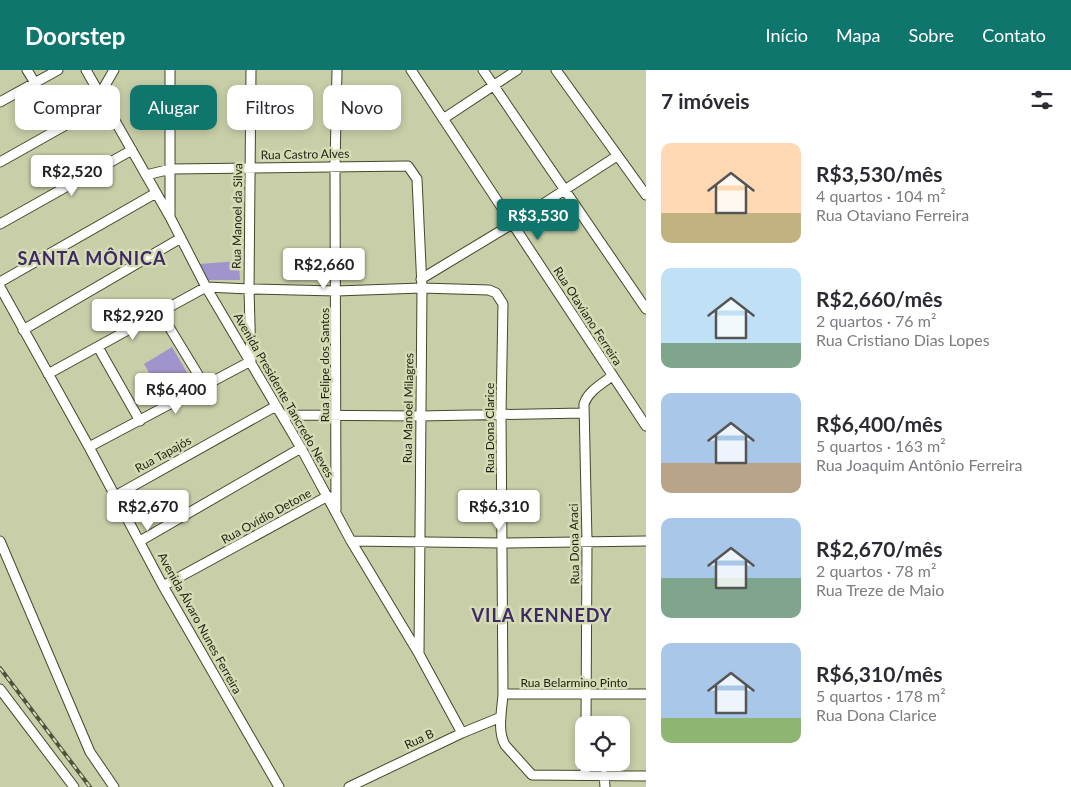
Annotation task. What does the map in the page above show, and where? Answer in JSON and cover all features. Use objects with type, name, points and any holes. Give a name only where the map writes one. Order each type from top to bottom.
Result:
[{"type":"street","points":[[27,70],[35,83]]},
{"type":"street","points":[[0,102],[58,70]]},
{"type":"street","name":"Avenida Presidente Tancredo Neves","points":[[86,70],[95,85]]},
{"type":"street","points":[[105,85],[114,70]]},
{"type":"street","points":[[170,70],[170,217]]},
{"type":"street","name":"Rua Manoel da Silva","points":[[251,70],[249,290],[252,362]]},
{"type":"street","name":"Rua Felipe dos Santos","points":[[336,511],[335,166],[337,70]]},
{"type":"street","name":"Rua Otaviano Ferreira","points":[[411,70],[646,426]]},
{"type":"street","points":[[484,70],[646,309]]},
{"type":"street","points":[[443,119],[517,70]]},
{"type":"street","points":[[556,70],[646,195]]},
{"type":"street","points":[[0,162],[56,130]]},
{"type":"street","name":"Avenida Presidente Tancredo Neves","points":[[120,130],[170,217],[206,287],[252,362],[351,540],[419,654],[462,733]]},
{"type":"street","points":[[0,224],[132,150]]},
{"type":"street","points":[[48,374],[206,287],[249,290],[336,291],[421,283],[617,156]]},
{"type":"street","name":"Rua Castro Alves","points":[[146,175],[171,169],[408,166]]},
{"type":"street","name":"Rua Manoel Milagres","points":[[408,166],[417,179],[421,283],[419,654]]},
{"type":"street","points":[[0,282],[156,193]]},
{"type":"street","points":[[23,330],[181,238]]},
{"type":"street","name":"Rua Dona Clarice","points":[[421,283],[489,290],[496,293],[503,304],[501,414],[503,694],[500,733],[502,740],[528,773],[532,775],[585,775]]},
{"type":"street","name":"Avenida Álvaro Nunes Ferreira","points":[[0,287],[89,447],[163,586],[279,787]]},
{"type":"street","points":[[160,312],[205,386]]},
{"type":"street","points":[[98,346],[140,421]]},
{"type":"street","points":[[89,447],[252,362]]},
{"type":"street","name":"Rua Dona Araci","points":[[586,716],[587,541],[584,413],[586,397],[612,376]]},
{"type":"street","name":"Rua Tapajós","points":[[115,496],[276,406]]},
{"type":"street","points":[[282,415],[420,416],[584,413]]},
{"type":"street","points":[[140,541],[301,448]]},
{"type":"street","name":"Rua Ovídio Detone","points":[[163,586],[328,496]]},
{"type":"street","points":[[351,540],[502,544],[646,541]]},
{"type":"street","points":[[0,541],[90,752],[114,787]]},
{"type":"street","points":[[0,689],[74,787]]},
{"type":"street","name":"Rua Belarmino Pinto","points":[[503,694],[646,694]]},
{"type":"street","name":"Rua B","points":[[349,787],[462,733],[501,717]]},
{"type":"street","points":[[585,771],[585,775],[646,776]]},
{"type":"street","points":[[604,775],[605,787]]},
{"type":"shaded area","points":[[239,261],[240,280],[208,280],[199,264]]},
{"type":"shaded area","points":[[172,347],[195,386],[166,402],[144,364]]},
{"type":"railway","points":[[0,668],[90,787]]},
{"type":"district","name":"SANTA MÔNICA","points":[[92,258]]},
{"type":"district","name":"VILA KENNEDY","points":[[542,615]]}]
